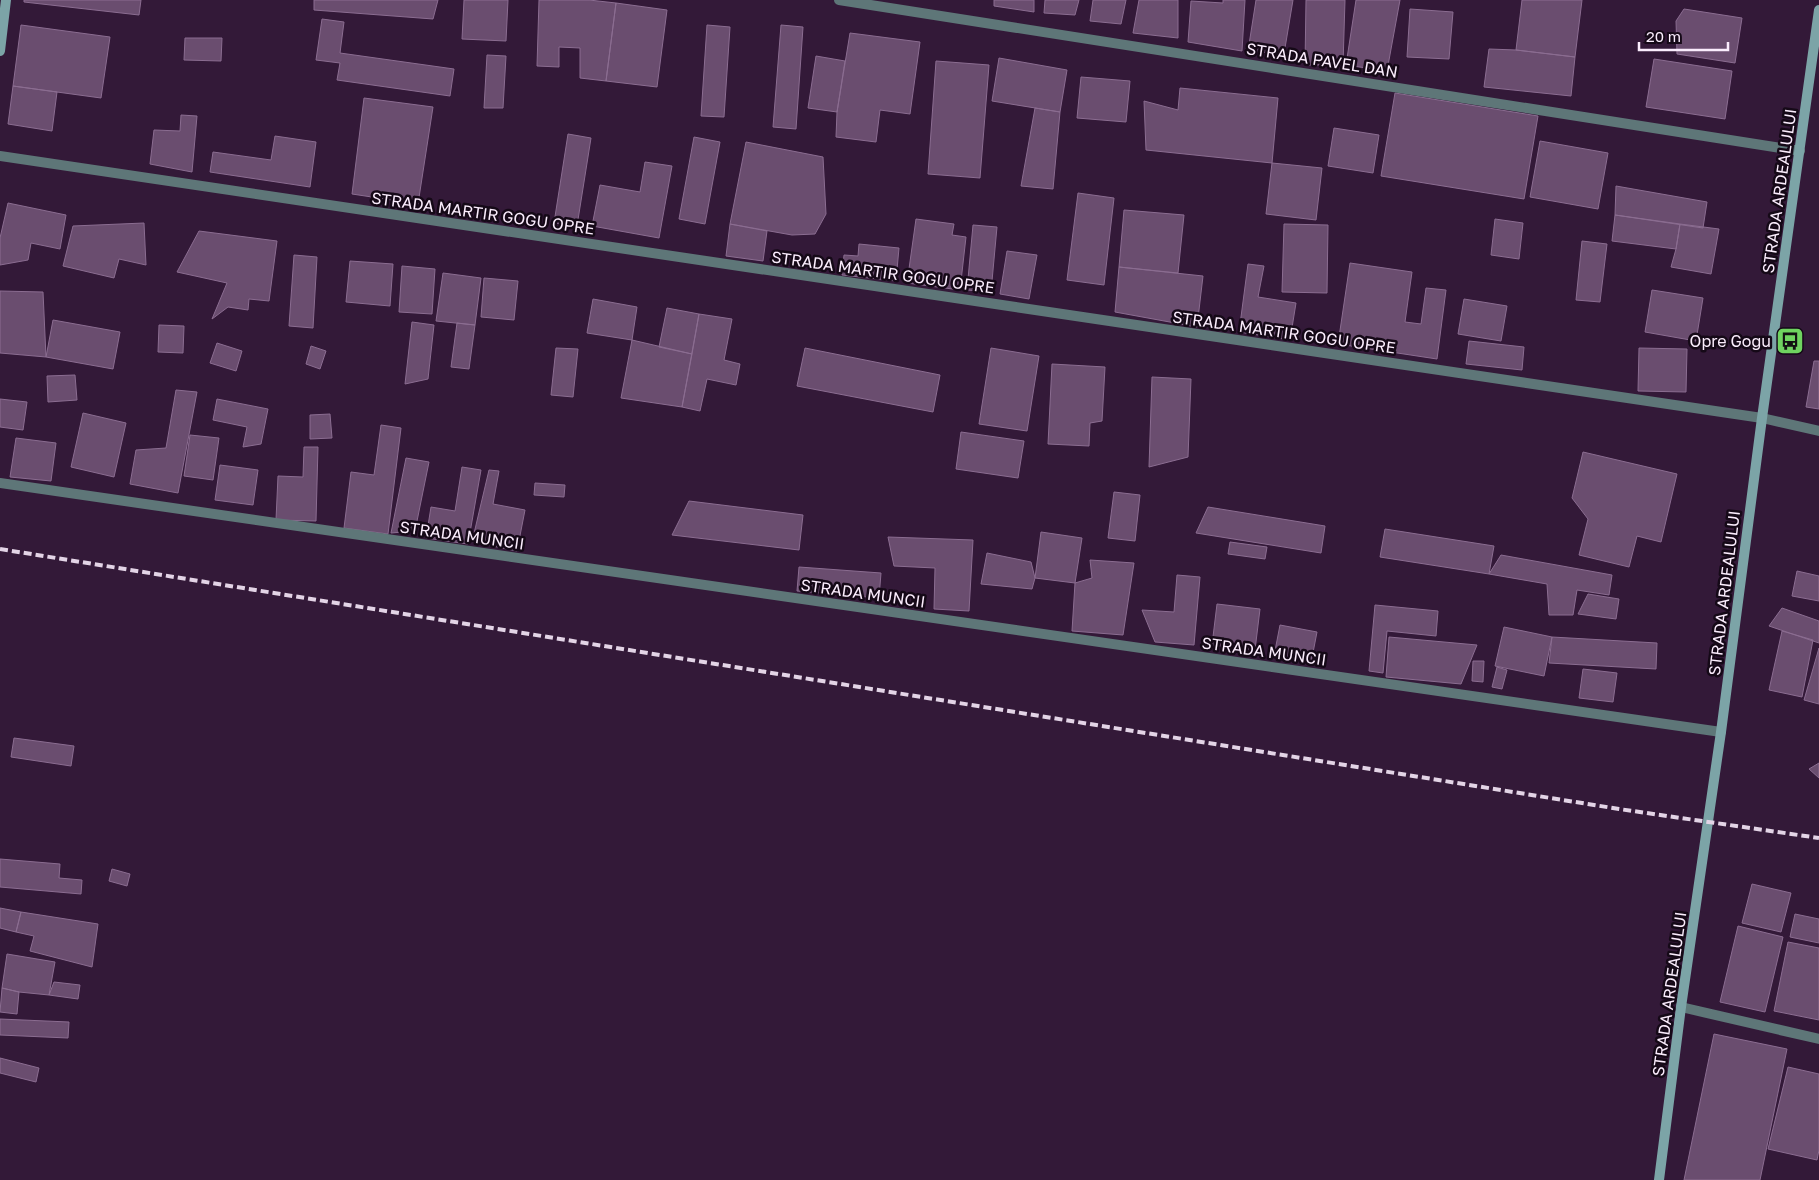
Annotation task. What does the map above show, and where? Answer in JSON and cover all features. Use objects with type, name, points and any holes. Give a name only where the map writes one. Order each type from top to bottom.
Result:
[{"type":"street","points":[[0,51],[6,0]]},
{"type":"street","name":"STRADA PAVEL DAN","points":[[839,0],[1800,150]]},
{"type":"street","name":"STRADA ARDEALULUI","points":[[1659,1180],[1681,1007],[1721,732],[1762,418],[1819,10]]},
{"type":"street","name":"STRADA MARTIR GOGU OPRE","points":[[0,156],[1762,418],[1819,431]]},
{"type":"street","name":"STRADA MUNCII","points":[[0,483],[1721,732]]},
{"type":"street","points":[[1681,1007],[1819,1039]]},
{"type":"building","points":[[24,0],[141,0],[139,15],[24,2]]},
{"type":"building","points":[[314,0],[438,0],[433,19],[314,10]]},
{"type":"building","points":[[464,0],[508,0],[506,41],[462,39]]},
{"type":"building","points":[[539,0],[589,0],[616,3],[606,81],[580,78],[580,48],[559,47],[559,67],[537,66]]},
{"type":"building","points":[[994,0],[1034,0],[1034,12],[994,6]]},
{"type":"building","points":[[1045,0],[1079,0],[1075,15],[1044,13]]},
{"type":"building","points":[[1093,0],[1126,0],[1121,24],[1090,21]]},
{"type":"building","points":[[1139,0],[1178,0],[1178,38],[1133,33]]},
{"type":"building","points":[[1223,0],[1245,0],[1242,51],[1188,42],[1191,1],[1223,3]]},
{"type":"building","points":[[1256,0],[1293,0],[1284,54],[1248,51]]},
{"type":"building","points":[[1306,0],[1345,0],[1343,65],[1305,65]]},
{"type":"building","points":[[1356,0],[1400,0],[1387,71],[1346,65]]},
{"type":"building","points":[[1522,0],[1582,0],[1575,57],[1516,50]]},
{"type":"building","points":[[616,3],[667,10],[657,87],[606,81]]},
{"type":"building","points":[[1410,9],[1453,12],[1449,59],[1407,57]]},
{"type":"building","points":[[1684,9],[1742,18],[1735,63],[1677,54],[1676,21]]},
{"type":"building","points":[[322,19],[344,22],[340,53],[454,69],[450,96],[337,80],[340,63],[316,60]]},
{"type":"building","points":[[21,25],[110,37],[101,98],[13,86]]},
{"type":"building","points":[[707,25],[730,27],[724,117],[701,116]]},
{"type":"building","points":[[781,25],[803,27],[796,129],[773,127]]},
{"type":"building","points":[[850,33],[920,42],[910,114],[880,110],[876,142],[836,137],[837,112]]},
{"type":"building","points":[[185,38],[222,38],[221,61],[184,60]]},
{"type":"building","points":[[1489,49],[1516,50],[1575,57],[1571,96],[1484,87]]},
{"type":"building","points":[[487,55],[506,56],[503,108],[484,108]]},
{"type":"building","points":[[816,56],[845,61],[837,112],[808,108]]},
{"type":"building","points":[[999,58],[1067,70],[1060,112],[992,101]]},
{"type":"building","points":[[1654,59],[1732,71],[1725,119],[1646,107]]},
{"type":"building","points":[[936,61],[989,65],[980,178],[928,174]]},
{"type":"building","points":[[1081,77],[1130,81],[1126,122],[1077,118]]},
{"type":"building","points":[[13,86],[57,92],[52,131],[8,124]]},
{"type":"building","points":[[1180,88],[1278,98],[1272,163],[1146,150],[1144,101],[1178,110]]},
{"type":"building","points":[[1395,93],[1538,116],[1524,199],[1381,176]]},
{"type":"building","points":[[364,98],[433,107],[418,204],[352,194]]},
{"type":"building","points":[[1035,108],[1060,112],[1053,189],[1021,186]]},
{"type":"building","points":[[181,115],[197,116],[192,172],[150,164],[154,130],[180,131]]},
{"type":"building","points":[[1334,128],[1379,135],[1373,173],[1328,166]]},
{"type":"building","points":[[568,134],[591,138],[577,226],[554,223]]},
{"type":"building","points":[[275,136],[316,142],[310,187],[210,172],[213,152],[271,160]]},
{"type":"building","points":[[694,137],[720,142],[705,224],[679,219]]},
{"type":"building","points":[[1540,141],[1608,153],[1598,209],[1530,197]]},
{"type":"building","points":[[746,142],[823,157],[826,214],[815,234],[792,235],[730,224]]},
{"type":"building","points":[[645,162],[672,166],[659,238],[592,226],[600,185],[640,192]]},
{"type":"building","points":[[1272,163],[1322,168],[1316,220],[1266,214]]},
{"type":"building","points":[[1616,186],[1707,202],[1703,228],[1615,215]]},
{"type":"building","points":[[1078,193],[1114,198],[1104,285],[1067,280]]},
{"type":"building","points":[[8,203],[66,215],[60,249],[31,243],[28,260],[0,265],[0,238]]},
{"type":"building","points":[[1124,210],[1184,215],[1178,273],[1119,267]]},
{"type":"building","points":[[1615,215],[1680,224],[1676,249],[1612,241]]},
{"type":"building","points":[[916,219],[954,224],[952,235],[966,237],[960,290],[907,283]]},
{"type":"building","points":[[1495,219],[1523,223],[1519,259],[1491,255]]},
{"type":"building","points":[[144,223],[146,265],[119,259],[114,278],[63,266],[73,226]]},
{"type":"building","points":[[730,224],[767,231],[763,261],[726,256]]},
{"type":"building","points":[[1284,224],[1328,225],[1327,293],[1282,292]]},
{"type":"building","points":[[1680,224],[1719,229],[1711,274],[1671,267]]},
{"type":"building","points":[[973,225],[997,227],[991,292],[967,290]]},
{"type":"building","points":[[199,231],[277,241],[269,301],[249,299],[248,310],[228,307],[212,319],[227,283],[177,272]]},
{"type":"building","points":[[1582,241],[1607,244],[1600,302],[1576,300]]},
{"type":"building","points":[[859,244],[899,248],[896,281],[842,275],[844,255],[858,256]]},
{"type":"building","points":[[1007,251],[1037,255],[1029,299],[1000,294]]},
{"type":"building","points":[[294,255],[317,257],[313,328],[289,326]]},
{"type":"building","points":[[350,261],[393,264],[390,306],[346,302]]},
{"type":"building","points":[[1350,263],[1412,272],[1405,322],[1421,324],[1426,288],[1446,290],[1437,359],[1338,344]]},
{"type":"building","points":[[1248,264],[1264,266],[1258,297],[1296,303],[1290,340],[1239,332]]},
{"type":"building","points":[[402,266],[435,269],[432,314],[399,312]]},
{"type":"building","points":[[1119,267],[1203,276],[1197,327],[1115,312]]},
{"type":"building","points":[[443,273],[481,278],[475,325],[436,321]]},
{"type":"building","points":[[484,278],[518,281],[514,320],[481,317]]},
{"type":"building","points":[[1652,290],[1703,298],[1696,341],[1645,332]]},
{"type":"building","points":[[0,291],[43,292],[46,357],[0,353]]},
{"type":"building","points":[[593,299],[637,307],[632,340],[587,333]]},
{"type":"building","points":[[1464,299],[1507,306],[1501,341],[1458,334]]},
{"type":"building","points":[[667,308],[699,314],[692,354],[659,347]]},
{"type":"building","points":[[699,314],[732,319],[724,360],[740,364],[736,385],[707,379],[700,411],[682,407]]},
{"type":"building","points":[[53,320],[120,332],[113,369],[46,357]]},
{"type":"building","points":[[412,322],[434,325],[428,379],[405,384]]},
{"type":"building","points":[[457,323],[475,325],[469,369],[451,367]]},
{"type":"building","points":[[159,325],[184,326],[183,353],[158,352]]},
{"type":"building","points":[[632,340],[692,354],[682,407],[621,398]]},
{"type":"building","points":[[1469,341],[1524,347],[1522,370],[1466,364]]},
{"type":"building","points":[[217,343],[242,351],[236,371],[210,363]]},
{"type":"building","points":[[311,346],[326,351],[320,369],[306,364]]},
{"type":"building","points":[[556,348],[578,349],[573,397],[551,395]]},
{"type":"building","points":[[805,348],[940,375],[933,412],[797,386]]},
{"type":"building","points":[[991,348],[1039,356],[1027,431],[979,424]]},
{"type":"building","points":[[1639,348],[1687,349],[1686,392],[1638,391]]},
{"type":"building","points":[[1814,361],[1819,361],[1819,409],[1806,407]]},
{"type":"building","points":[[1052,364],[1105,367],[1102,421],[1090,423],[1089,446],[1048,444]]},
{"type":"building","points":[[75,375],[77,400],[48,402],[47,376]]},
{"type":"building","points":[[1152,377],[1191,379],[1188,457],[1149,467]]},
{"type":"building","points":[[176,390],[197,392],[178,493],[130,484],[136,450],[166,448]]},
{"type":"building","points":[[0,399],[27,402],[23,430],[0,427]]},
{"type":"building","points":[[217,399],[268,409],[261,444],[243,447],[247,427],[213,420]]},
{"type":"building","points":[[83,413],[126,423],[114,477],[71,467]]},
{"type":"building","points":[[330,414],[332,438],[310,439],[310,415]]},
{"type":"building","points":[[381,425],[401,428],[388,534],[344,528],[351,472],[374,475]]},
{"type":"building","points":[[961,432],[1024,441],[1018,478],[956,469]]},
{"type":"building","points":[[190,435],[219,438],[213,480],[184,476]]},
{"type":"building","points":[[16,438],[56,443],[51,481],[10,477]]},
{"type":"building","points":[[304,447],[318,447],[316,521],[276,520],[278,476],[303,477]]},
{"type":"building","points":[[1583,452],[1677,474],[1661,542],[1637,536],[1629,567],[1579,555],[1588,519],[1572,498]]},
{"type":"building","points":[[406,458],[429,462],[415,531],[391,533]]},
{"type":"building","points":[[220,465],[258,470],[253,505],[215,500]]},
{"type":"building","points":[[462,467],[481,470],[468,544],[426,538],[431,507],[455,511]]},
{"type":"building","points":[[489,470],[499,471],[493,504],[525,510],[517,551],[472,542]]},
{"type":"building","points":[[535,483],[565,485],[564,497],[534,495]]},
{"type":"building","points":[[1114,492],[1140,495],[1135,541],[1108,538]]},
{"type":"building","points":[[689,501],[803,515],[799,550],[672,535]]},
{"type":"building","points":[[1208,507],[1325,526],[1321,553],[1196,533]]},
{"type":"building","points":[[1385,529],[1494,546],[1489,574],[1380,557]]},
{"type":"building","points":[[1041,532],[1082,538],[1075,583],[1035,578]]},
{"type":"building","points":[[888,537],[973,540],[969,611],[934,609],[935,568],[894,566]]},
{"type":"building","points":[[1230,542],[1267,547],[1265,559],[1228,554]]},
{"type":"building","points":[[987,553],[1031,562],[1035,578],[1032,589],[981,584]]},
{"type":"building","points":[[1501,555],[1612,575],[1609,595],[1577,590],[1573,615],[1549,615],[1547,584],[1489,574]]},
{"type":"building","points":[[1090,560],[1134,563],[1123,635],[1072,631],[1075,583],[1092,578]]},
{"type":"building","points":[[799,567],[881,573],[879,598],[797,591]]},
{"type":"building","points":[[1797,571],[1819,576],[1819,601],[1792,596]]},
{"type":"building","points":[[1177,575],[1200,577],[1194,645],[1155,642],[1142,610],[1174,612]]},
{"type":"building","points":[[1588,594],[1619,599],[1616,619],[1578,614]]},
{"type":"building","points":[[1217,604],[1260,609],[1255,650],[1212,645]]},
{"type":"building","points":[[1375,605],[1438,611],[1436,636],[1387,631],[1383,673],[1369,671]]},
{"type":"building","points":[[1782,608],[1819,621],[1819,643],[1769,626]]},
{"type":"building","points":[[1280,625],[1317,632],[1311,663],[1274,656]]},
{"type":"building","points":[[1504,627],[1552,637],[1544,676],[1495,666]]},
{"type":"building","points":[[1782,631],[1813,640],[1802,697],[1769,690]]},
{"type":"building","points":[[1389,637],[1477,645],[1461,684],[1386,677]]},
{"type":"building","points":[[1552,637],[1657,643],[1656,669],[1549,663]]},
{"type":"building","points":[[1819,648],[1819,704],[1804,700]]},
{"type":"building","points":[[1473,661],[1484,661],[1483,682],[1472,681]]},
{"type":"building","points":[[1497,667],[1507,670],[1502,689],[1492,687]]},
{"type":"building","points":[[1583,669],[1617,673],[1613,702],[1579,698]]},
{"type":"building","points":[[14,738],[74,746],[71,766],[11,757]]},
{"type":"building","points":[[1819,763],[1819,778],[1809,769]]},
{"type":"building","points":[[0,859],[60,864],[59,878],[82,880],[81,894],[0,887]]},
{"type":"building","points":[[112,869],[130,874],[127,886],[109,881]]},
{"type":"building","points":[[1752,884],[1791,893],[1781,932],[1742,923]]},
{"type":"building","points":[[0,908],[21,912],[16,932],[0,928]]},
{"type":"building","points":[[21,912],[98,924],[92,967],[30,951],[34,936],[16,932]]},
{"type":"building","points":[[1795,914],[1819,919],[1819,943],[1790,937]]},
{"type":"building","points":[[1738,926],[1783,937],[1765,1012],[1720,1002]]},
{"type":"building","points":[[1788,942],[1819,948],[1819,1020],[1774,1011]]},
{"type":"building","points":[[7,954],[55,962],[49,995],[2,988]]},
{"type":"building","points":[[54,982],[80,985],[78,999],[49,995]]},
{"type":"building","points":[[2,988],[19,992],[17,1014],[0,1012]]},
{"type":"building","points":[[0,1019],[69,1022],[68,1038],[0,1035]]},
{"type":"building","points":[[1714,1034],[1787,1049],[1760,1180],[1684,1180]]},
{"type":"building","points":[[0,1058],[39,1068],[36,1082],[0,1073]]},
{"type":"building","points":[[1788,1067],[1819,1074],[1819,1150],[1817,1160],[1768,1149]]},
{"type":"railway","points":[[0,549],[1619,809],[1819,838]]},
{"type":"place","name":"Opre Gogu","points":[[1790,341]]}]
